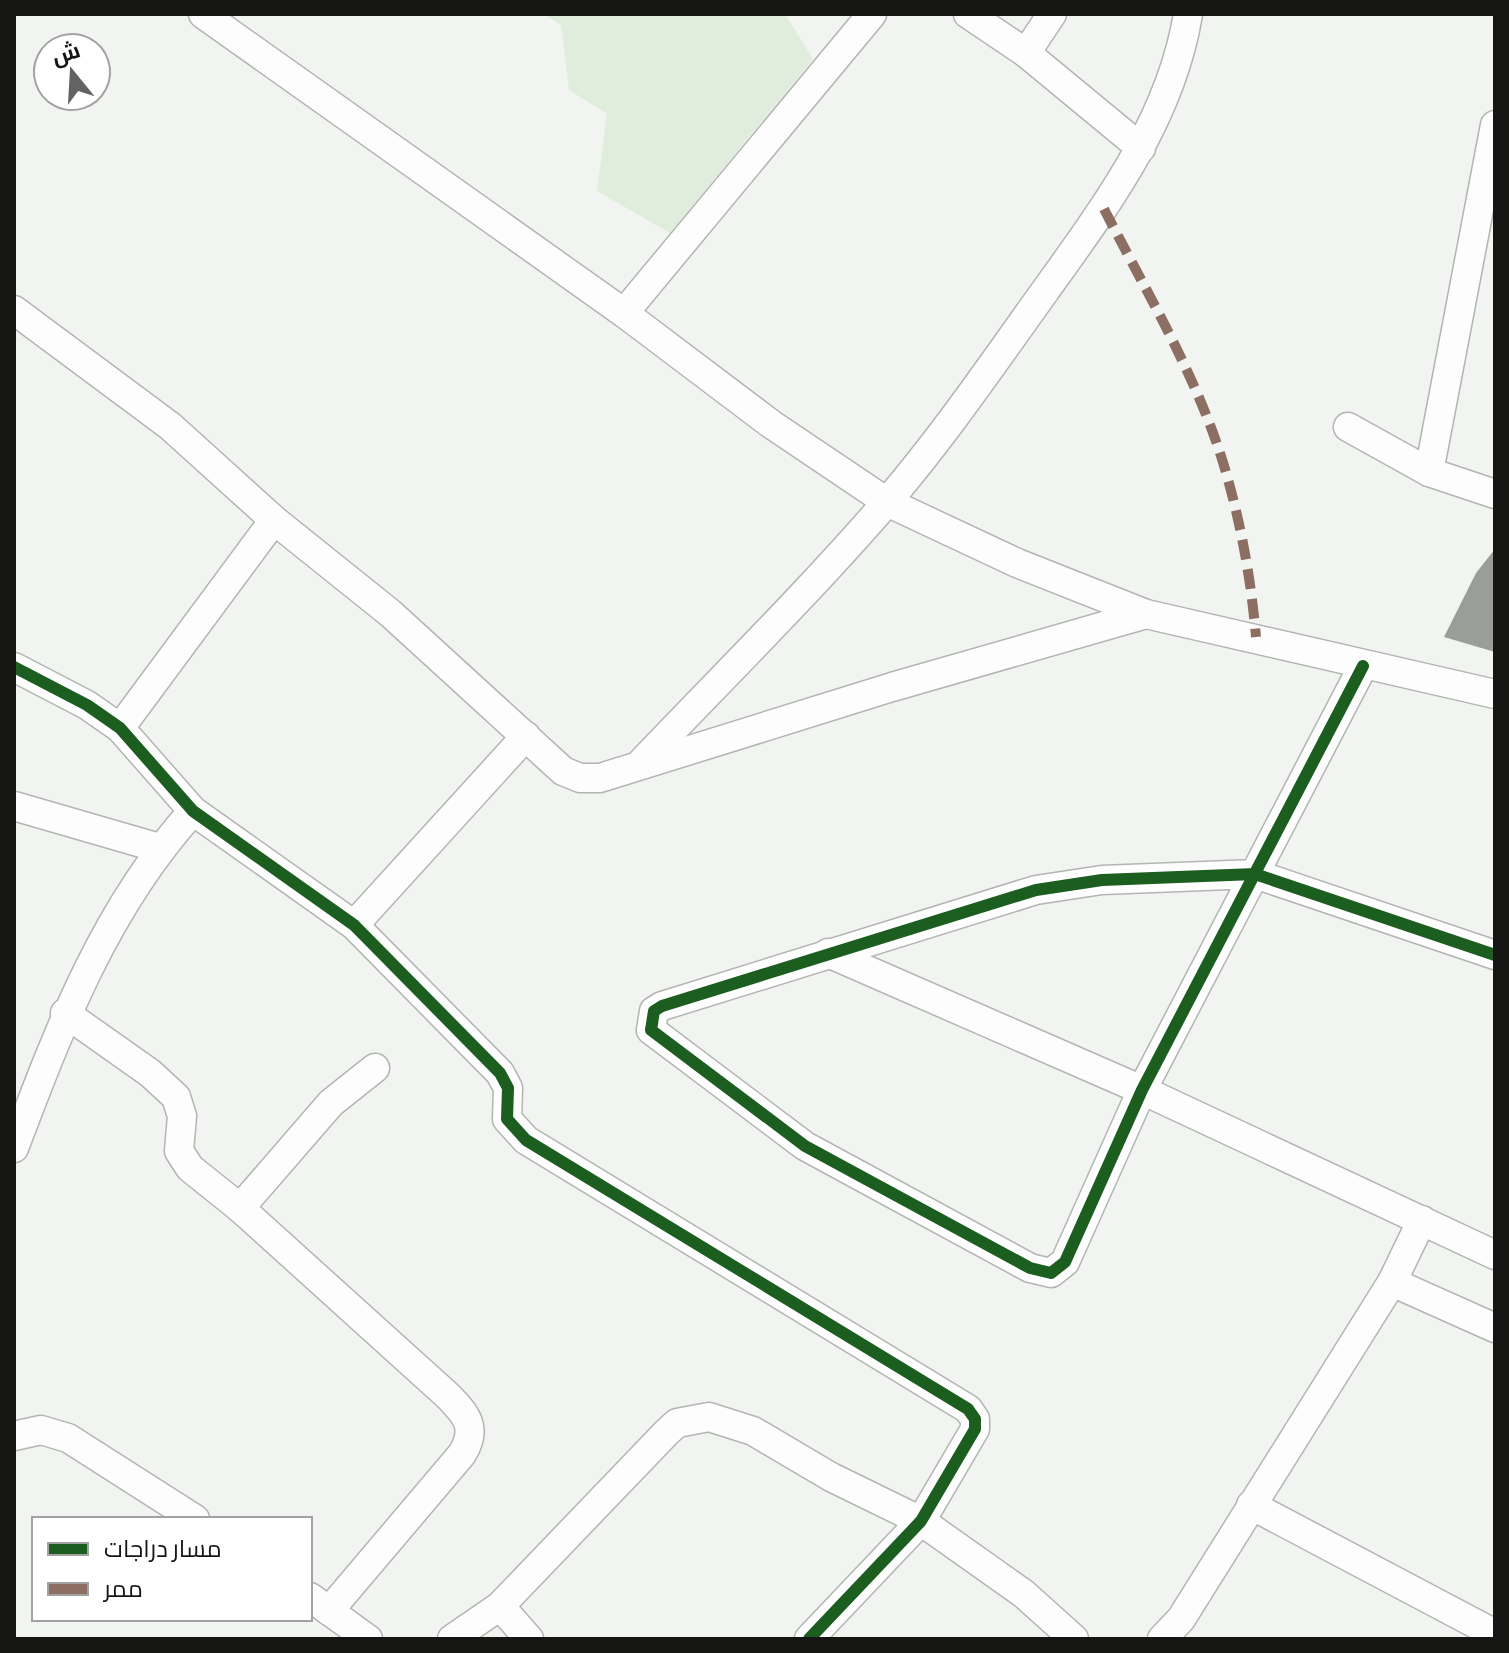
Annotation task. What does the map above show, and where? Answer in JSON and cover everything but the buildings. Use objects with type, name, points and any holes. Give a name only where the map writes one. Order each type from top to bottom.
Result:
[{"type":"street","points":[[203,14],[624,313],[771,424],[887,502],[1017,563],[1146,614],[1495,694]]},
{"type":"street","points":[[624,313],[872,14]]},
{"type":"street","points":[[968,14],[1026,53],[1141,148]]},
{"type":"street","points":[[1026,53],[1052,14]]},
{"type":"street","points":[[641,764],[887,502],[1095,222],[1141,148],[1173,72],[1188,14]]},
{"type":"street","points":[[1429,472],[1495,125]]},
{"type":"street","points":[[14,310],[170,426],[274,520],[390,613],[563,771],[580,778],[600,778],[1146,614]]},
{"type":"street","points":[[1348,427],[1429,472],[1495,494]]},
{"type":"street","points":[[120,728],[274,520]]},
{"type":"street","points":[[1363,666],[1255,874],[1142,1090],[1065,1262],[1051,1273],[1030,1268],[805,1146],[651,1030],[650,1020],[662,1006],[1036,890],[1102,880],[1255,874],[1495,955]]},
{"type":"street","points":[[14,667],[87,705],[120,728],[193,811],[354,925],[500,1073],[508,1088],[507,1119],[526,1140],[968,1409],[975,1419],[975,1429],[921,1521],[809,1639]]},
{"type":"street","points":[[354,925],[526,736]]},
{"type":"street","points":[[14,806],[159,848]]},
{"type":"street","points":[[14,1148],[65,1013],[102,939],[159,848],[193,811]]},
{"type":"street","points":[[828,953],[1142,1090],[1495,1255]]},
{"type":"street","points":[[65,1013],[165,1084],[181,1108],[182,1158],[190,1168],[240,1208],[465,1414],[472,1429],[471,1439],[462,1454],[320,1604],[368,1639]]},
{"type":"street","points":[[240,1208],[322,1112],[375,1068]]},
{"type":"street","points":[[1162,1639],[1181,1619],[1392,1282],[1422,1220]]},
{"type":"street","points":[[1392,1282],[1495,1328]]},
{"type":"street","points":[[452,1639],[500,1606],[667,1432],[690,1419],[709,1417],[753,1431],[831,1477],[921,1521],[1024,1594],[1074,1639]]},
{"type":"street","points":[[14,1436],[41,1430],[68,1438],[192,1517]]},
{"type":"street","points":[[1251,1505],[1495,1634]]},
{"type":"street","points":[[500,1606],[529,1639]]},
{"type":"green space","points":[[544,14],[785,14],[813,59],[670,233],[597,191],[607,114],[569,90],[561,25]]},
{"type":"marked path","points":[[1104,209],[1170,336],[1214,435],[1241,531],[1256,637]]},
{"type":"cycle path","points":[[1363,666],[1142,1090],[1065,1262],[1051,1273],[1030,1268],[805,1146],[651,1030],[654,1011],[662,1006],[1036,890],[1102,880],[1255,874],[1495,955]]},
{"type":"cycle path","points":[[14,667],[87,705],[120,728],[193,811],[354,925],[500,1073],[508,1088],[507,1119],[526,1140],[968,1409],[975,1419],[975,1429],[921,1521],[809,1639]]}]
